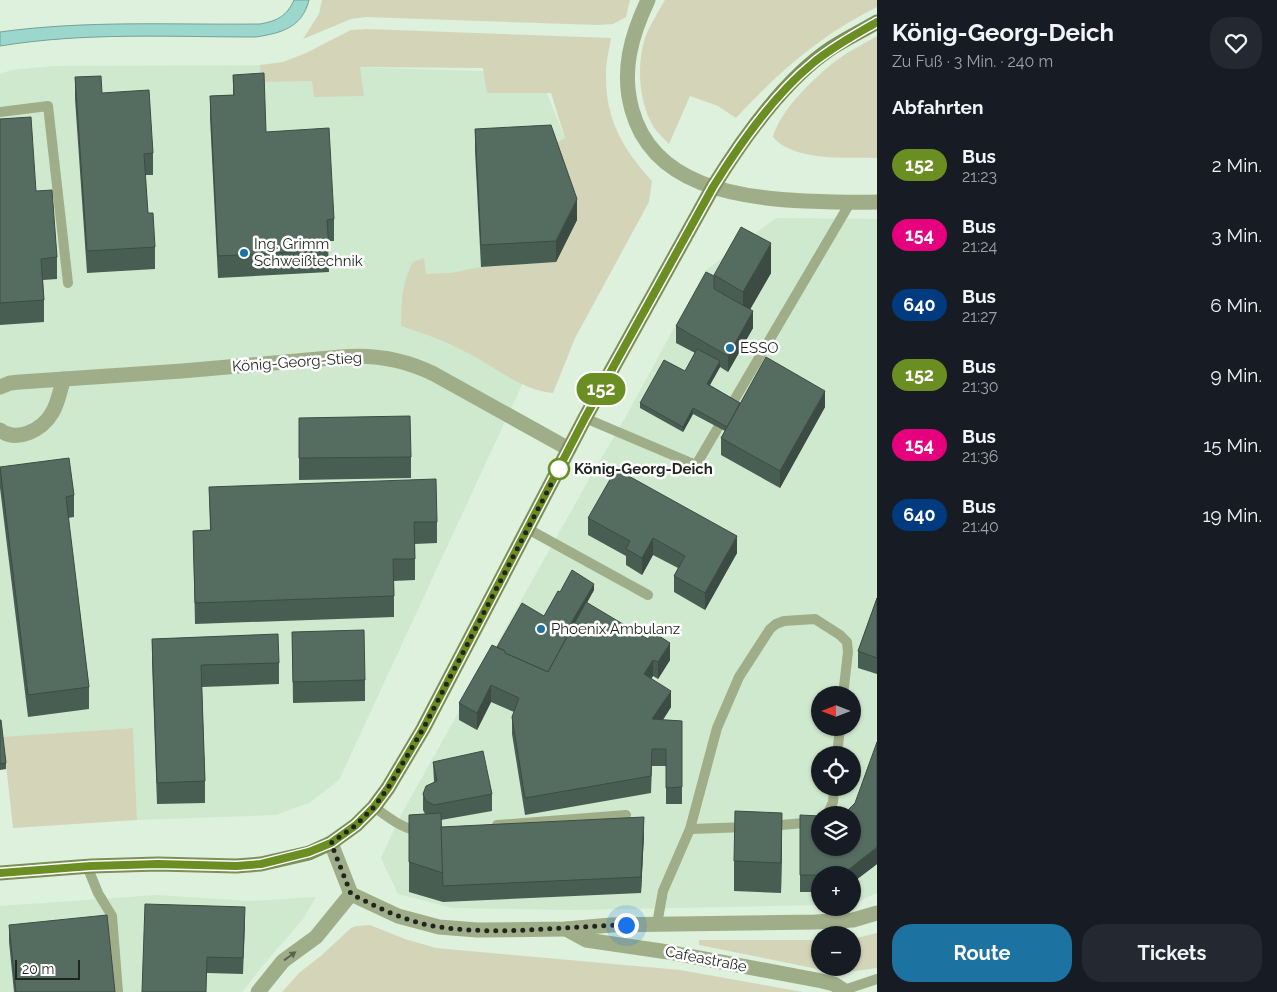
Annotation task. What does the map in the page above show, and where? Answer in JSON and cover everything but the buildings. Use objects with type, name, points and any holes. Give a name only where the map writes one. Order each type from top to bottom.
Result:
[{"type":"main road","points":[[0,873],[87,866],[158,864],[236,866],[261,864],[309,852],[331,843],[356,825],[374,807],[388,788],[423,729],[585,418],[713,187],[730,160],[785,90],[810,65],[830,50],[877,22]]},
{"type":"street","points":[[648,0],[633,34],[629,50],[627,73],[629,98],[635,118],[647,143],[658,156],[673,168],[692,179],[737,194],[850,203],[877,202]]},
{"type":"street","name":"König-Georg-Stieg","points":[[0,387],[10,383],[356,356],[387,358],[419,367],[442,378],[569,449]]},
{"type":"street","points":[[0,430],[10,435],[19,435],[27,433],[42,424],[52,413],[64,379]]},
{"type":"street","points":[[331,843],[351,894],[398,916],[439,927],[477,930],[566,929],[611,925],[815,922],[853,920],[877,914]]},
{"type":"street","points":[[258,992],[283,961],[316,937],[351,894]]},
{"type":"street","name":"Cafeastraße","points":[[566,929],[586,940],[668,952],[822,981],[834,984],[845,991]]},
{"type":"lane","points":[[0,112],[48,106],[68,283]]},
{"type":"lane","points":[[585,418],[696,464],[850,203]]},
{"type":"lane","points":[[528,529],[648,595]]},
{"type":"lane","points":[[657,924],[663,891],[690,829],[716,728],[739,677],[770,630],[776,624],[784,621],[815,619],[840,635],[847,642],[848,652],[844,686]]},
{"type":"lane","points":[[374,807],[410,830],[433,832]]},
{"type":"lane","points":[[486,826],[626,815]]},
{"type":"lane","points":[[690,829],[789,826],[811,823]]},
{"type":"lane","points":[[87,866],[98,893],[112,916],[118,992]]},
{"type":"lane","points":[[845,991],[877,979]]},
{"type":"shaded area","points":[[322,0],[630,0],[626,17],[613,24],[366,17],[351,19],[303,39],[319,14]]},
{"type":"shaded area","points":[[665,0],[877,0],[877,7],[838,29],[801,56],[768,85],[736,118],[718,106],[690,96],[669,144],[655,129],[645,109],[640,73],[645,38]]},
{"type":"shaded area","points":[[351,30],[611,38],[606,69],[606,89],[612,118],[617,132],[632,157],[652,181],[649,202],[575,338],[553,393],[530,387],[508,377],[458,348],[401,326],[404,286],[413,262],[424,258],[426,274],[450,273],[481,267],[556,262],[577,220],[551,146],[565,138],[551,93],[487,93],[483,68],[360,67],[364,96],[314,97],[312,81],[261,82],[260,65],[283,62],[306,53]]},
{"type":"shaded area","points":[[877,36],[877,158],[836,158],[807,154],[794,151],[782,145],[773,137],[783,116],[791,105],[819,75],[837,60]]},
{"type":"shaded area","points":[[289,65],[539,73],[599,225],[571,279],[339,780],[309,803],[276,815],[137,820],[133,728],[0,738],[0,74],[11,70],[53,66]]},
{"type":"shaded area","points":[[776,218],[877,219],[877,893],[861,900],[861,866],[811,866],[811,905],[574,910],[453,908],[398,894],[381,858],[401,815],[624,420],[705,271]]},
{"type":"shaded area","points":[[133,728],[137,820],[13,828],[3,737]]},
{"type":"shaded area","points":[[157,895],[249,901],[316,897],[303,919],[242,992],[0,992],[0,906]]},
{"type":"shaded area","points":[[370,925],[405,939],[436,948],[680,970],[803,992],[282,992],[299,973],[351,928]]},
{"type":"shaded area","points":[[877,933],[877,968],[861,970],[861,937]]},
{"type":"shaded area","points":[[699,940],[811,940],[811,968],[699,945]]},
{"type":"water","points":[[294,0],[309,0],[306,9],[296,23],[282,31],[256,37],[96,37],[0,46],[0,32],[32,28],[97,24],[260,24],[281,17]]},
{"type":"bus line","name":"152","points":[[0,873],[44,868],[91,866],[158,864],[236,866],[261,864],[286,860],[331,843],[356,825],[374,807],[388,788],[423,729],[615,362],[730,160],[785,90],[810,65],[830,50],[877,22]]},
{"type":"place","name":"Ing. Grimm Schweißtechnik","points":[[244,253]]},
{"type":"place","name":"ESSO","points":[[730,348]]},
{"type":"place","name":"König-Georg-Deich","points":[[559,469]]},
{"type":"place","name":"Phoenix Ambulanz","points":[[541,629]]},
{"type":"route","points":[[559,469],[423,729],[388,788],[374,807],[356,825],[331,843],[351,894],[398,916],[439,927],[477,930],[566,929],[626,925]]}]
